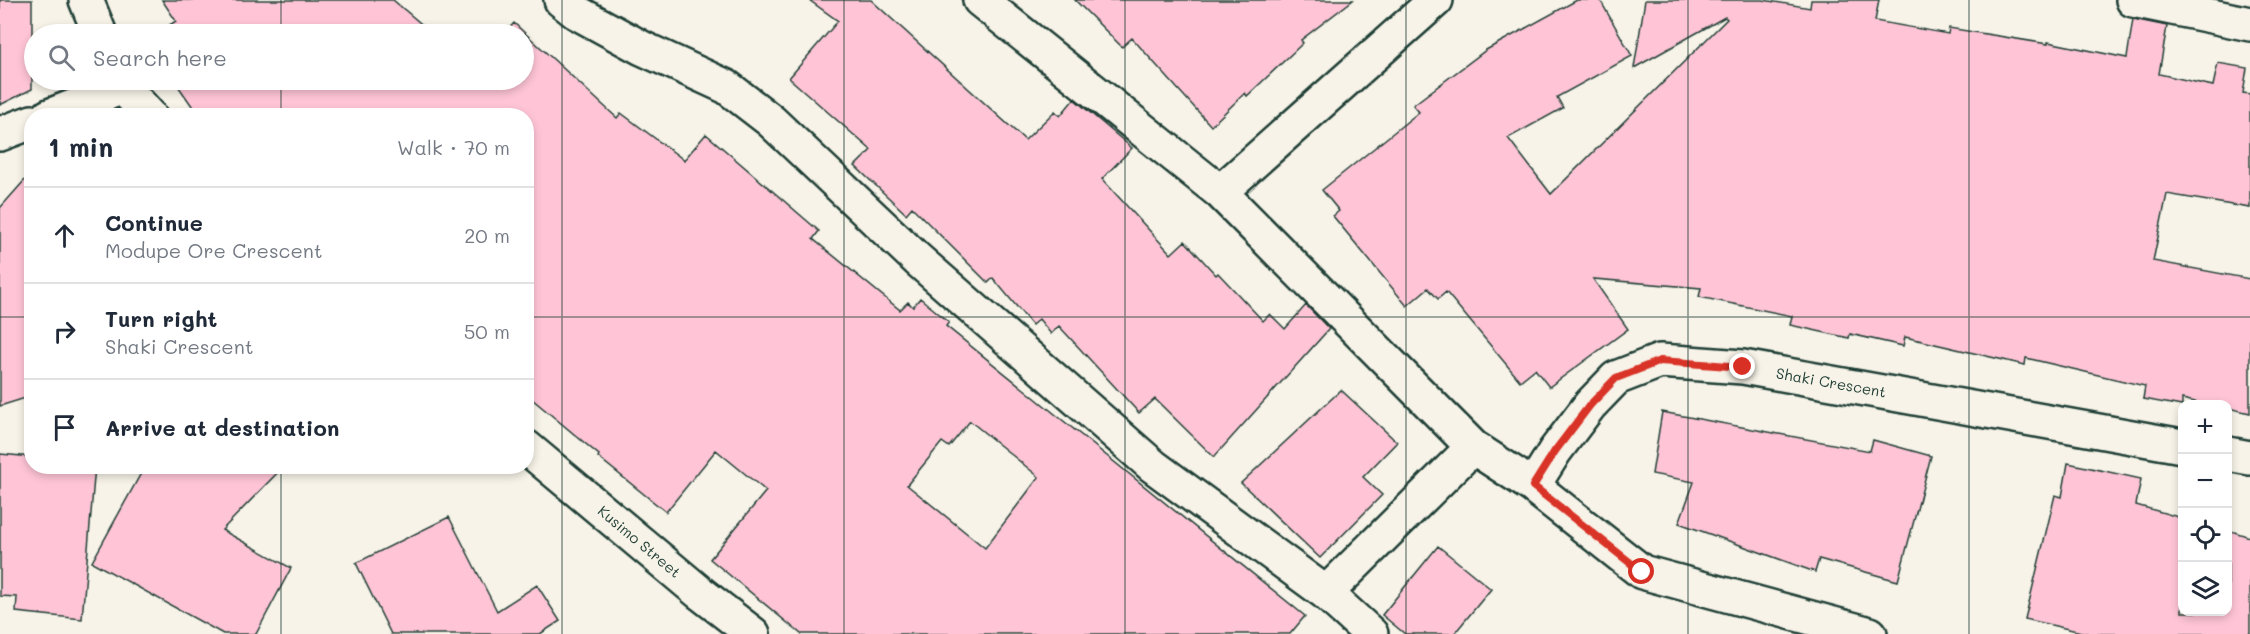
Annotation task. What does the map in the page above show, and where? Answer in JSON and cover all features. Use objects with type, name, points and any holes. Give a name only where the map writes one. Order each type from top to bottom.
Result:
[{"type":"street","points":[[86,0],[96,24]]},
{"type":"street","points":[[561,0],[576,12],[642,48],[727,87],[771,121],[918,260],[1153,466],[1326,593],[1371,634]]},
{"type":"street","points":[[980,0],[1220,192],[1473,447],[1533,486],[1642,572],[1870,634]]},
{"type":"street","points":[[1220,192],[1436,0]]},
{"type":"street","points":[[2133,0],[2250,24]]},
{"type":"street","points":[[67,108],[107,90]]},
{"type":"street","points":[[128,90],[143,108]]},
{"type":"street","points":[[0,134],[24,125]]},
{"type":"street","name":"Shaki Crescent","points":[[1533,486],[1555,451],[1590,405],[1616,378],[1660,361],[1743,367],[2178,445]]},
{"type":"street","points":[[1326,593],[1473,447]]},
{"type":"street","name":"Kusimo Street","points":[[534,454],[699,592],[753,634]]},
{"type":"street","points":[[2232,455],[2250,458]]},
{"type":"building","points":[[0,0],[32,0],[32,24],[24,24],[24,90],[30,90],[0,105]]},
{"type":"building","points":[[162,0],[393,0],[421,24],[171,24],[176,21]]},
{"type":"building","points":[[809,0],[871,0],[1025,140],[1055,111],[1060,116],[1074,99],[1132,148],[1102,179],[1171,254],[1185,241],[1263,321],[1270,314],[1285,329],[1306,305],[1329,329],[1214,457],[1155,399],[1139,413],[1059,326],[1051,334],[1039,319],[1032,325],[993,278],[988,283],[912,207],[906,214],[855,166],[871,150],[789,78],[838,21]]},
{"type":"building","points":[[1075,0],[1353,0],[1301,40],[1303,43],[1247,96],[1245,93],[1211,126],[1132,38],[1122,47]]},
{"type":"building","points":[[1577,0],[1600,0],[1632,56],[1557,97],[1563,108],[1508,138],[1551,194],[1727,19],[1725,17],[1634,68],[1645,0],[1763,0],[1810,8],[1811,0],[1879,0],[1875,21],[1948,34],[1949,28],[2048,44],[2048,42],[2127,58],[2133,19],[2167,26],[2159,74],[2213,86],[2218,63],[2247,68],[2243,93],[2250,94],[2250,208],[2167,194],[2153,261],[2250,279],[2250,413],[2232,409],[2232,400],[2182,399],[2178,400],[2178,405],[2143,399],[2145,386],[2026,358],[2025,365],[1905,337],[1903,346],[1850,334],[1849,338],[1790,325],[1792,316],[1699,297],[1701,288],[1593,279],[1628,329],[1549,387],[1535,369],[1520,381],[1446,292],[1438,299],[1428,288],[1407,306],[1333,216],[1339,211],[1322,190],[1419,112],[1413,105],[1486,50]]},
{"type":"building","points":[[534,41],[617,118],[621,113],[684,160],[706,134],[819,231],[813,239],[900,310],[908,302],[913,307],[920,298],[949,322],[946,326],[1305,616],[1290,634],[801,634],[710,559],[766,491],[716,450],[666,512],[534,401],[534,108],[193,108],[181,90],[534,90]],"holes":[[[970,421],[1039,477],[985,548],[907,485],[942,442],[949,447]]]},
{"type":"building","points":[[24,181],[24,398],[0,406],[0,208]]},
{"type":"building","points":[[1341,390],[1397,442],[1363,477],[1382,495],[1320,558],[1241,483]]},
{"type":"building","points":[[1662,412],[1870,451],[1873,440],[1931,456],[1898,581],[1819,559],[1815,572],[1679,523],[1694,482],[1652,474]]},
{"type":"building","points":[[0,454],[24,456],[24,474],[94,474],[82,619],[16,612],[17,597],[0,596]]},
{"type":"building","points":[[2068,463],[2141,479],[2136,505],[2178,517],[2178,616],[2232,616],[2232,531],[2250,537],[2250,634],[2090,634],[2025,619],[2055,495],[2062,497]]},
{"type":"building","points":[[141,474],[276,474],[222,530],[291,568],[256,634],[223,634],[92,562]]},
{"type":"building","points":[[449,517],[497,611],[537,585],[560,621],[540,634],[391,634],[356,563]]},
{"type":"building","points":[[1438,546],[1491,589],[1454,634],[1405,634],[1382,615]]},
{"type":"route","points":[[1642,572],[1533,486],[1555,451],[1590,405],[1616,378],[1660,361],[1743,367]]}]
